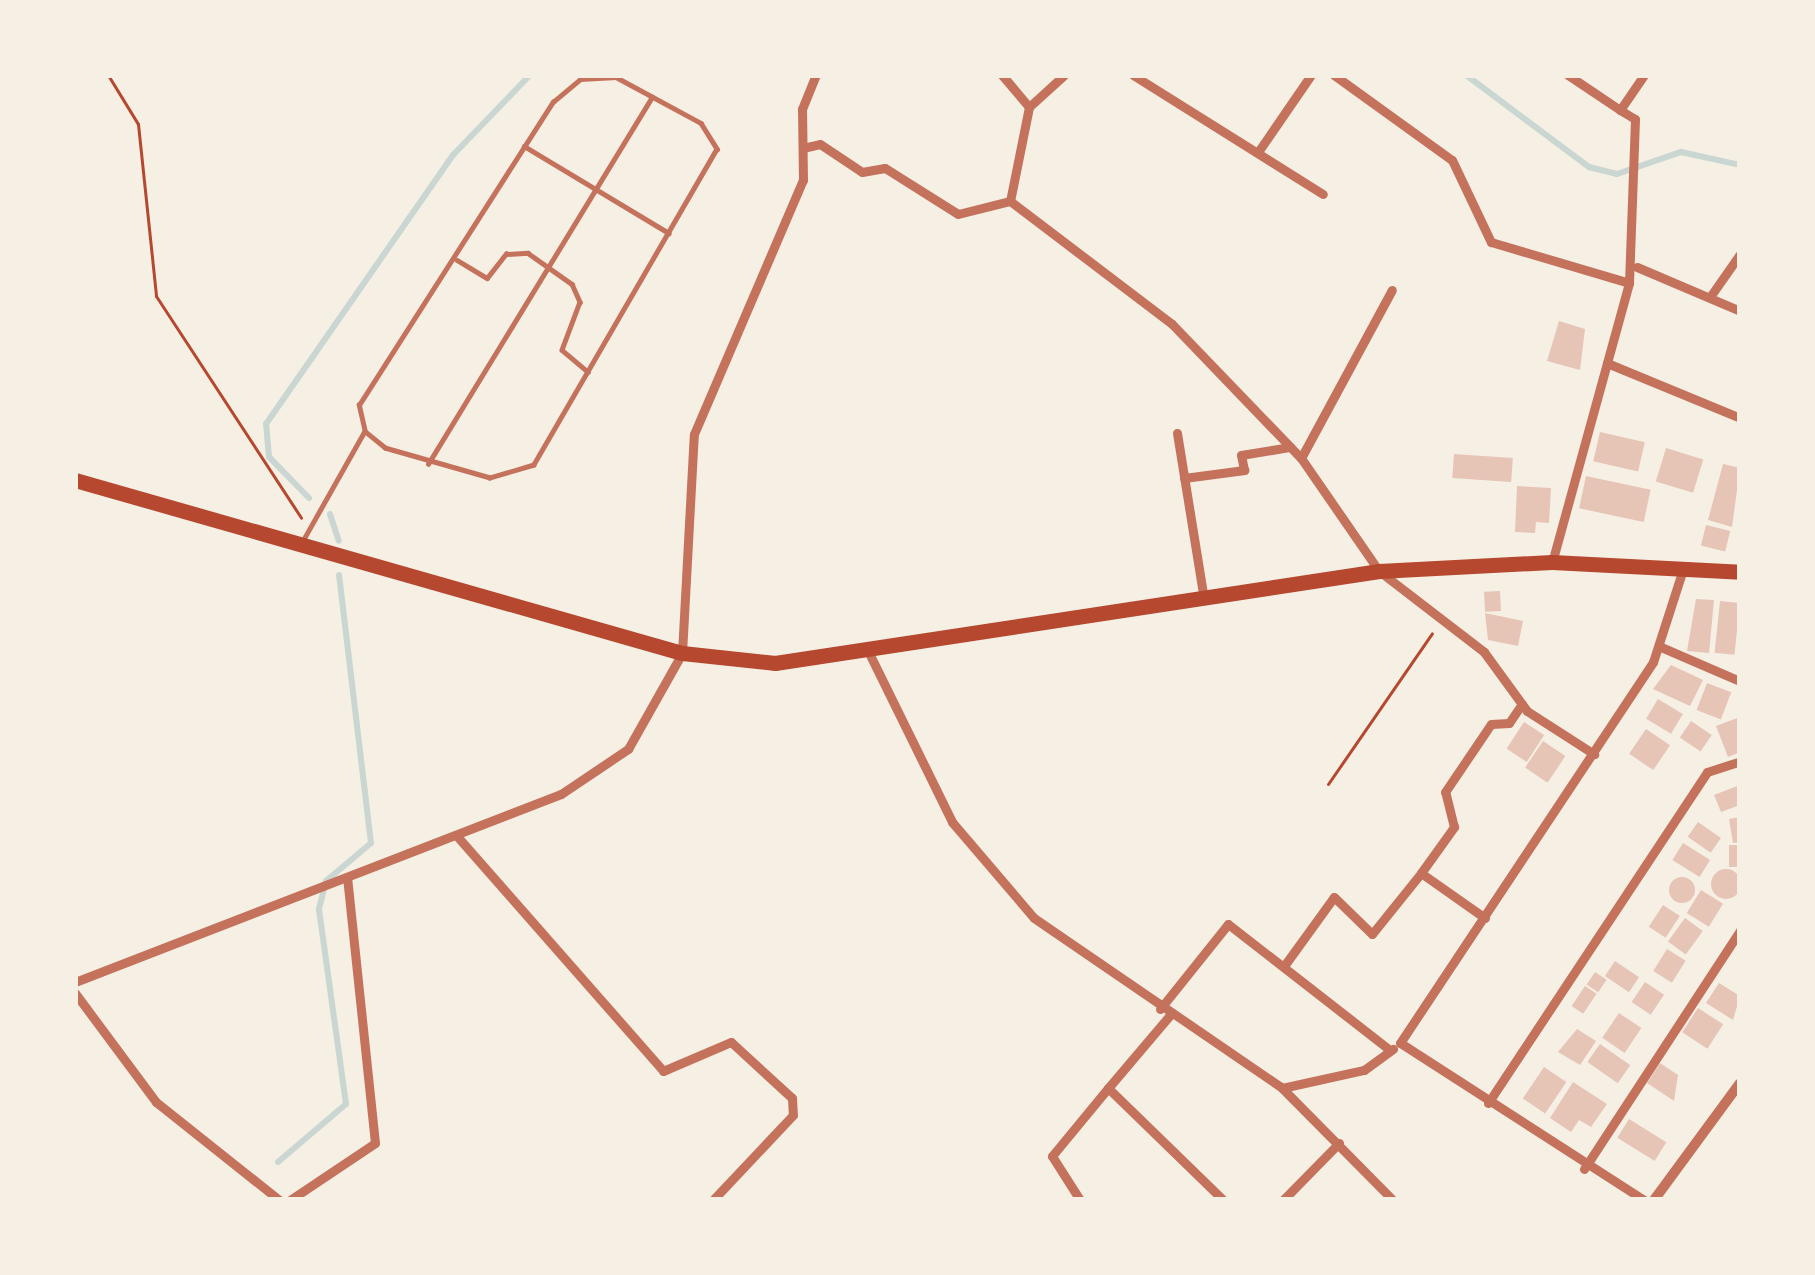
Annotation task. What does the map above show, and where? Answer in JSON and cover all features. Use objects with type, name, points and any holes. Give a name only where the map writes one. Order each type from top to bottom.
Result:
[{"type":"highway","points":[[78,481],[682,653],[775,664],[870,656],[1379,571],[1552,562],[1740,572]]},
{"type":"street","points":[[75,982],[456,835],[606,769],[656,712],[682,653],[694,434],[803,181],[803,148],[816,75]]},
{"type":"street","points":[[1002,75],[1029,107]]},
{"type":"street","points":[[1010,201],[1029,107],[1064,75]]},
{"type":"street","points":[[1133,75],[1323,194]]},
{"type":"street","points":[[1258,152],[1312,75]]},
{"type":"street","points":[[1334,75],[1452,160],[1491,242],[1629,283]]},
{"type":"street","points":[[1552,562],[1637,267],[1635,119],[1568,75]]},
{"type":"street","points":[[1620,110],[1644,75]]},
{"type":"street","points":[[803,148],[820,144],[862,172],[885,168],[958,214],[1010,201]]},
{"type":"street","points":[[1010,201],[1172,324],[1301,458],[1379,571],[1484,652],[1522,704],[1594,754]]},
{"type":"street","points":[[1712,294],[1740,254]]},
{"type":"street","points":[[1637,267],[1712,294],[1740,311]]},
{"type":"street","points":[[1301,458],[1392,290]]},
{"type":"street","points":[[1607,363],[1738,417]]},
{"type":"street","points":[[1177,433],[1204,600]]},
{"type":"street","points":[[1184,478],[1244,470],[1241,455],[1290,447]]},
{"type":"street","points":[[75,462],[78,481]]},
{"type":"street","points":[[1282,1088],[1344,1077],[1395,1047],[1661,647],[1683,568]]},
{"type":"street","points":[[1661,647],[1740,681]]},
{"type":"street","points":[[870,656],[918,765],[984,864],[1034,919],[1282,1088],[1393,1200]]},
{"type":"street","points":[[1284,966],[1334,897],[1372,934],[1454,827],[1445,792],[1491,724],[1510,723],[1522,704]]},
{"type":"street","points":[[1488,1103],[1707,772],[1740,761]]},
{"type":"street","points":[[456,835],[663,1071],[731,1042],[792,1098],[794,1115],[713,1200]]},
{"type":"street","points":[[1421,873],[1485,917]]},
{"type":"street","points":[[290,1200],[375,1143],[347,878]]},
{"type":"street","points":[[1080,1200],[1052,1156],[1228,924],[1395,1047],[1584,1169],[1644,1200]]},
{"type":"street","points":[[1584,1169],[1740,931]]},
{"type":"street","points":[[75,993],[156,1102],[279,1200]]},
{"type":"street","points":[[1654,1200],[1740,1082]]},
{"type":"street","points":[[1108,1088],[1223,1200]]},
{"type":"street","points":[[1282,1200],[1339,1144]]},
{"type":"lane","points":[[301,547],[306,525],[365,432],[359,405],[457,260],[524,146],[580,79],[616,77],[701,123],[717,149],[534,465],[514,478],[428,464],[365,432]]},
{"type":"lane","points":[[428,464],[652,97]]},
{"type":"lane","points":[[524,146],[669,233]]},
{"type":"lane","points":[[457,260],[487,278],[506,254],[547,266],[580,302],[562,350],[590,372]]},
{"type":"path","points":[[108,75],[138,124],[156,296],[306,525]]},
{"type":"path","points":[[1328,784],[1439,621]]},
{"type":"building","points":[[1559,321],[1585,329],[1580,370],[1547,361]]},
{"type":"building","points":[[1600,432],[1645,442],[1638,472],[1593,461]]},
{"type":"building","points":[[1666,448],[1703,459],[1693,493],[1656,481]]},
{"type":"building","points":[[1454,454],[1513,458],[1511,482],[1452,478]]},
{"type":"building","points":[[1723,464],[1740,468],[1732,527],[1708,520]]},
{"type":"building","points":[[1586,476],[1651,490],[1644,522],[1579,508]]},
{"type":"building","points":[[1517,486],[1551,488],[1549,523],[1536,522],[1535,533],[1515,532]]},
{"type":"building","points":[[1706,525],[1730,531],[1725,551],[1701,545]]},
{"type":"building","points":[[1500,591],[1501,611],[1485,612],[1484,592]]},
{"type":"building","points":[[1696,599],[1714,600],[1709,653],[1687,651]]},
{"type":"building","points":[[1720,601],[1740,603],[1734,655],[1715,653]]},
{"type":"building","points":[[1485,613],[1523,621],[1518,646],[1488,640]]},
{"type":"building","points":[[1671,665],[1703,680],[1690,706],[1653,689]]},
{"type":"building","points":[[1707,683],[1731,692],[1721,719],[1697,710]]},
{"type":"building","points":[[1658,699],[1683,714],[1671,734],[1646,719]]},
{"type":"building","points":[[1740,717],[1740,752],[1728,757],[1716,726]]},
{"type":"building","points":[[1691,721],[1712,735],[1701,752],[1680,738]]},
{"type":"building","points":[[1524,722],[1544,735],[1527,762],[1507,749]]},
{"type":"building","points":[[1646,729],[1670,745],[1653,770],[1629,754]]},
{"type":"building","points":[[1543,741],[1565,756],[1547,783],[1525,768]]},
{"type":"building","points":[[1740,785],[1740,805],[1721,812],[1714,795]]},
{"type":"building","points":[[1740,817],[1740,842],[1733,843],[1729,819]]},
{"type":"building","points":[[1698,822],[1721,838],[1711,853],[1688,837]]},
{"type":"building","points":[[1683,843],[1710,860],[1700,877],[1672,860]]},
{"type":"building","points":[[1729,845],[1740,845],[1740,867],[1729,867]]},
{"type":"building","points":[[1726,869],[1737,873],[1741,884],[1737,895],[1726,899],[1715,895],[1711,884],[1715,873]]},
{"type":"building","points":[[1682,877],[1695,890],[1682,903],[1669,890]]},
{"type":"building","points":[[1701,890],[1723,904],[1709,927],[1687,913]]},
{"type":"building","points":[[1663,905],[1680,916],[1666,938],[1649,927]]},
{"type":"building","points":[[1685,918],[1703,931],[1686,954],[1668,941]]},
{"type":"building","points":[[1667,949],[1686,961],[1672,983],[1653,971]]},
{"type":"building","points":[[1615,961],[1639,977],[1629,992],[1605,976]]},
{"type":"building","points":[[1595,972],[1607,980],[1598,992],[1587,984]]},
{"type":"building","points":[[1645,982],[1664,995],[1651,1015],[1632,1002]]},
{"type":"building","points":[[1719,983],[1740,996],[1733,1020],[1706,1003]]},
{"type":"building","points":[[1585,986],[1597,994],[1583,1014],[1572,1006]]},
{"type":"building","points":[[1698,1008],[1723,1024],[1707,1049],[1682,1032]]},
{"type":"building","points":[[1619,1013],[1641,1028],[1625,1053],[1602,1038]]},
{"type":"building","points":[[1577,1029],[1596,1041],[1580,1065],[1558,1052]]},
{"type":"building","points":[[1600,1044],[1630,1065],[1618,1083],[1587,1062]]},
{"type":"building","points":[[1660,1063],[1678,1075],[1674,1101],[1647,1083]]},
{"type":"building","points":[[1544,1067],[1566,1082],[1545,1114],[1523,1099]]},
{"type":"building","points":[[1573,1082],[1607,1104],[1591,1127],[1579,1120],[1571,1132],[1550,1118]]},
{"type":"building","points":[[1629,1119],[1666,1142],[1655,1161],[1617,1138]]},
{"type":"waterway","points":[[309,498],[269,457],[266,424],[453,155],[530,75]]},
{"type":"waterway","points":[[1466,75],[1589,167],[1617,174],[1681,152],[1740,165]]},
{"type":"waterway","points":[[330,514],[339,541]]},
{"type":"waterway","points":[[278,1162],[346,1104],[319,909],[326,881],[371,843],[339,575]]}]
